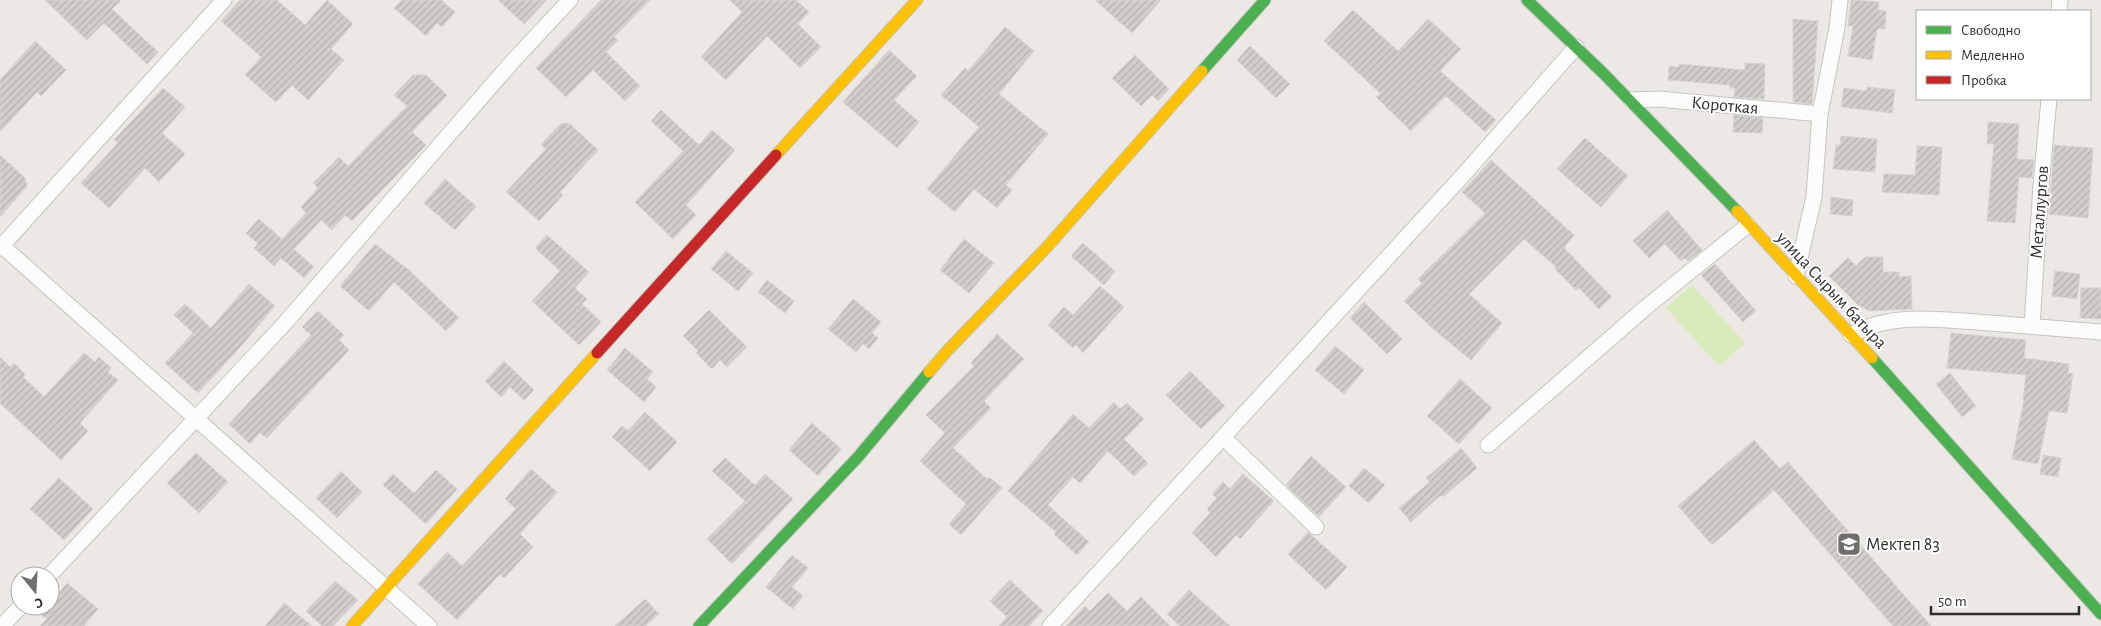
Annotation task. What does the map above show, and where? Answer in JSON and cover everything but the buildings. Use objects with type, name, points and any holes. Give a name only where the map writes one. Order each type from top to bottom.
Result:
[{"type":"street","points":[[224,0],[1,246],[429,626]]},
{"type":"street","points":[[58,566],[284,323],[513,61],[570,0]]},
{"type":"street","points":[[352,626],[917,0]]},
{"type":"street","points":[[699,626],[858,457],[946,352],[1047,247],[1264,0]]},
{"type":"street","name":"улица Сырым батыра","points":[[1527,0],[1631,100],[1851,334],[2101,614]]},
{"type":"street","points":[[1796,276],[1814,197],[1820,114],[1840,0]]},
{"type":"street","points":[[1050,626],[1465,173],[1576,46]]},
{"type":"street","name":"Короткая","points":[[1631,100],[1659,99],[1820,114]]},
{"type":"street","name":"Металлургов","points":[[2032,326],[2040,185],[2049,100]]},
{"type":"street","points":[[1488,445],[1645,308],[1748,225]]},
{"type":"street","points":[[1851,334],[1864,327],[1898,320],[1937,319],[2101,332]]},
{"type":"street","points":[[1224,438],[1316,527]]},
{"type":"street","points":[[2,626],[12,616]]},
{"type":"green space","points":[[1692,285],[1745,343],[1719,366],[1666,308]]},
{"type":"traffic: fast","points":[[1202,71],[1265,0]]},
{"type":"traffic: fast","points":[[1527,0],[1603,73],[1737,211]]},
{"type":"traffic: fast","points":[[1872,358],[2101,614]]},
{"type":"traffic: fast","points":[[699,626],[858,457],[929,372]]},
{"type":"traffic: slow","points":[[776,155],[917,0]]},
{"type":"traffic: slow","points":[[929,372],[1047,247],[1202,71]]},
{"type":"traffic: slow","points":[[1737,211],[1872,358]]},
{"type":"traffic: slow","points":[[352,626],[597,353]]},
{"type":"traffic: jam","points":[[597,353],[776,155]]},
{"type":"place","name":"Мектеп 83","points":[[1849,544]]}]
